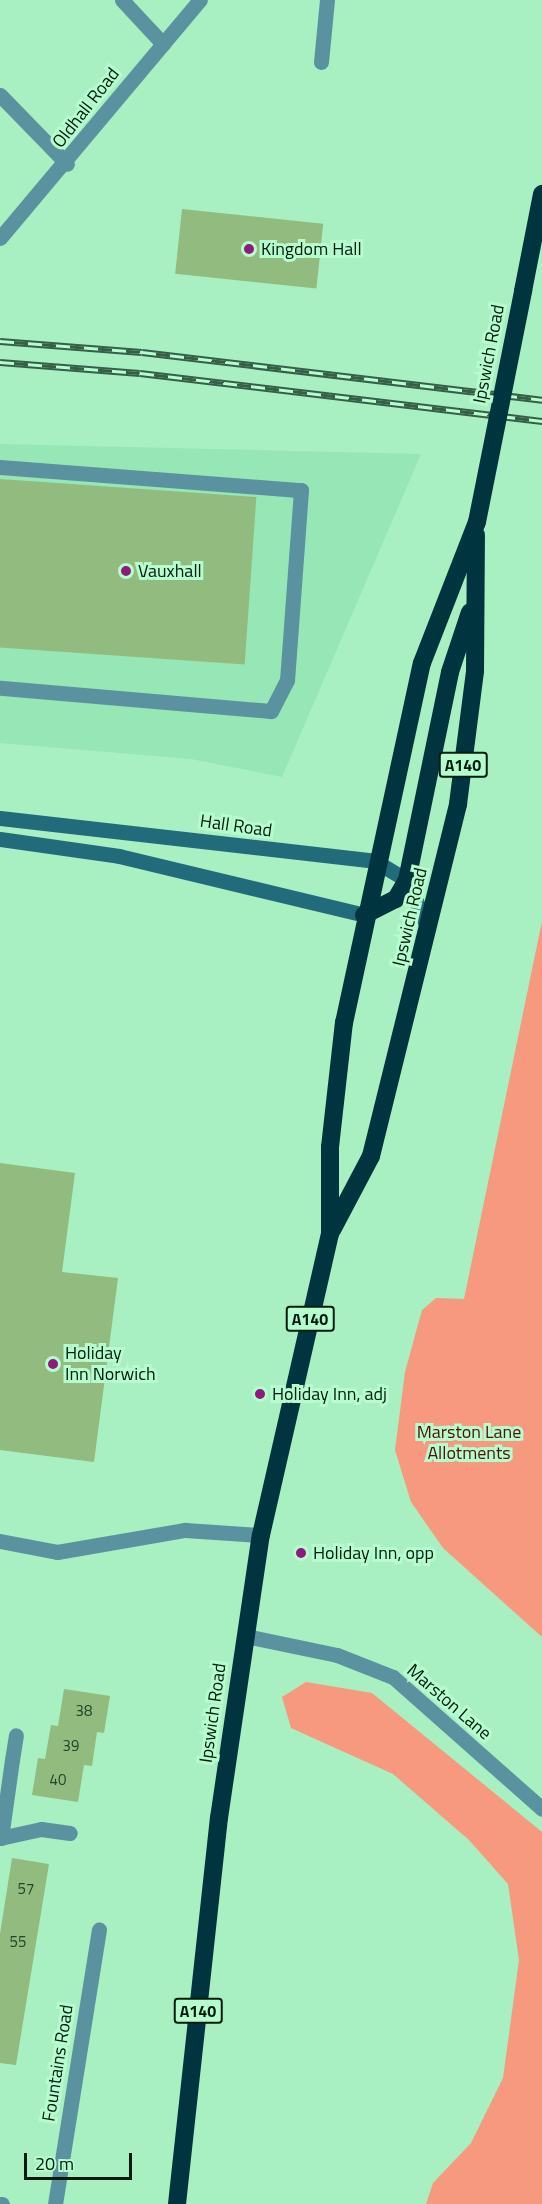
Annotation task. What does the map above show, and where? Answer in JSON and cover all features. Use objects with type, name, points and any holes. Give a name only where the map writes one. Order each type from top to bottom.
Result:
[{"type":"highway","name":"Ipswich Road","points":[[177,2204],[219,1818],[261,1535],[330,1234],[330,1147],[340,1050],[364,915],[422,663],[477,522],[542,194]]},
{"type":"highway","name":"Ipswich Road","points":[[330,1234],[371,1156],[458,804],[475,671],[477,522]]},
{"type":"highway","name":"Ipswich Road","points":[[364,915],[396,899],[406,880],[450,672],[476,596]]},
{"type":"street","points":[[122,0],[163,44]]},
{"type":"street","name":"Oldhall Road","points":[[0,238],[67,164],[200,0]]},
{"type":"street","points":[[321,62],[327,0]]},
{"type":"street","points":[[0,95],[67,164]]},
{"type":"street","points":[[0,467],[301,490],[287,680],[271,711],[0,688]]},
{"type":"street","name":"Hall Road","points":[[0,818],[375,861],[406,880]]},
{"type":"street","points":[[0,839],[119,856],[364,915]]},
{"type":"street","points":[[406,880],[428,930]]},
{"type":"street","points":[[0,1541],[57,1551],[185,1530],[261,1535]]},
{"type":"street","name":"Marston Lane","points":[[246,1636],[337,1655],[393,1677],[542,1809]]},
{"type":"street","points":[[16,1735],[1,1838],[41,1829],[70,1833]]},
{"type":"street","name":"Fountains Road","points":[[55,2204],[99,1929]]},
{"type":"shaded area","points":[[0,444],[421,454],[282,777],[191,759],[0,743]]},
{"type":"green space","name":"Marston Lane Allotments","points":[[542,921],[542,1637],[443,1548],[411,1502],[395,1450],[405,1372],[422,1310],[436,1298],[464,1299]]},
{"type":"green space","points":[[306,1682],[372,1693],[542,1832],[542,2204],[426,2204],[433,2183],[471,2143],[503,2078],[519,1960],[508,1884],[469,1840],[393,1774],[291,1728],[282,1697]]},
{"type":"building","name":"Kingdom Hall","points":[[182,209],[323,224],[316,288],[175,274]]},
{"type":"building","name":"Vauxhall","points":[[0,479],[256,497],[245,665],[0,647]]},
{"type":"building","name":"Holiday Inn Norwich","points":[[0,1163],[75,1173],[62,1272],[118,1278],[94,1462],[0,1450]]},
{"type":"building","points":[[64,1689],[110,1696],[104,1733],[97,1732],[92,1766],[84,1765],[78,1802],[32,1795],[38,1758],[45,1759],[51,1725],[58,1726]]},
{"type":"building","points":[[12,1858],[49,1864],[16,2065],[0,2063],[0,1934]]},
{"type":"railway","points":[[0,341],[142,352],[542,400]]},
{"type":"railway","points":[[0,362],[140,373],[542,421]]},
{"type":"place","name":"Kingdom Hall","points":[[249,249]]},
{"type":"place","name":"Vauxhall","points":[[126,571]]},
{"type":"place","name":"Holiday Inn Norwich","points":[[53,1364]]},
{"type":"place","name":"Holiday Inn, adj","points":[[260,1394]]},
{"type":"place","name":"Holiday Inn, opp","points":[[301,1553]]}]
